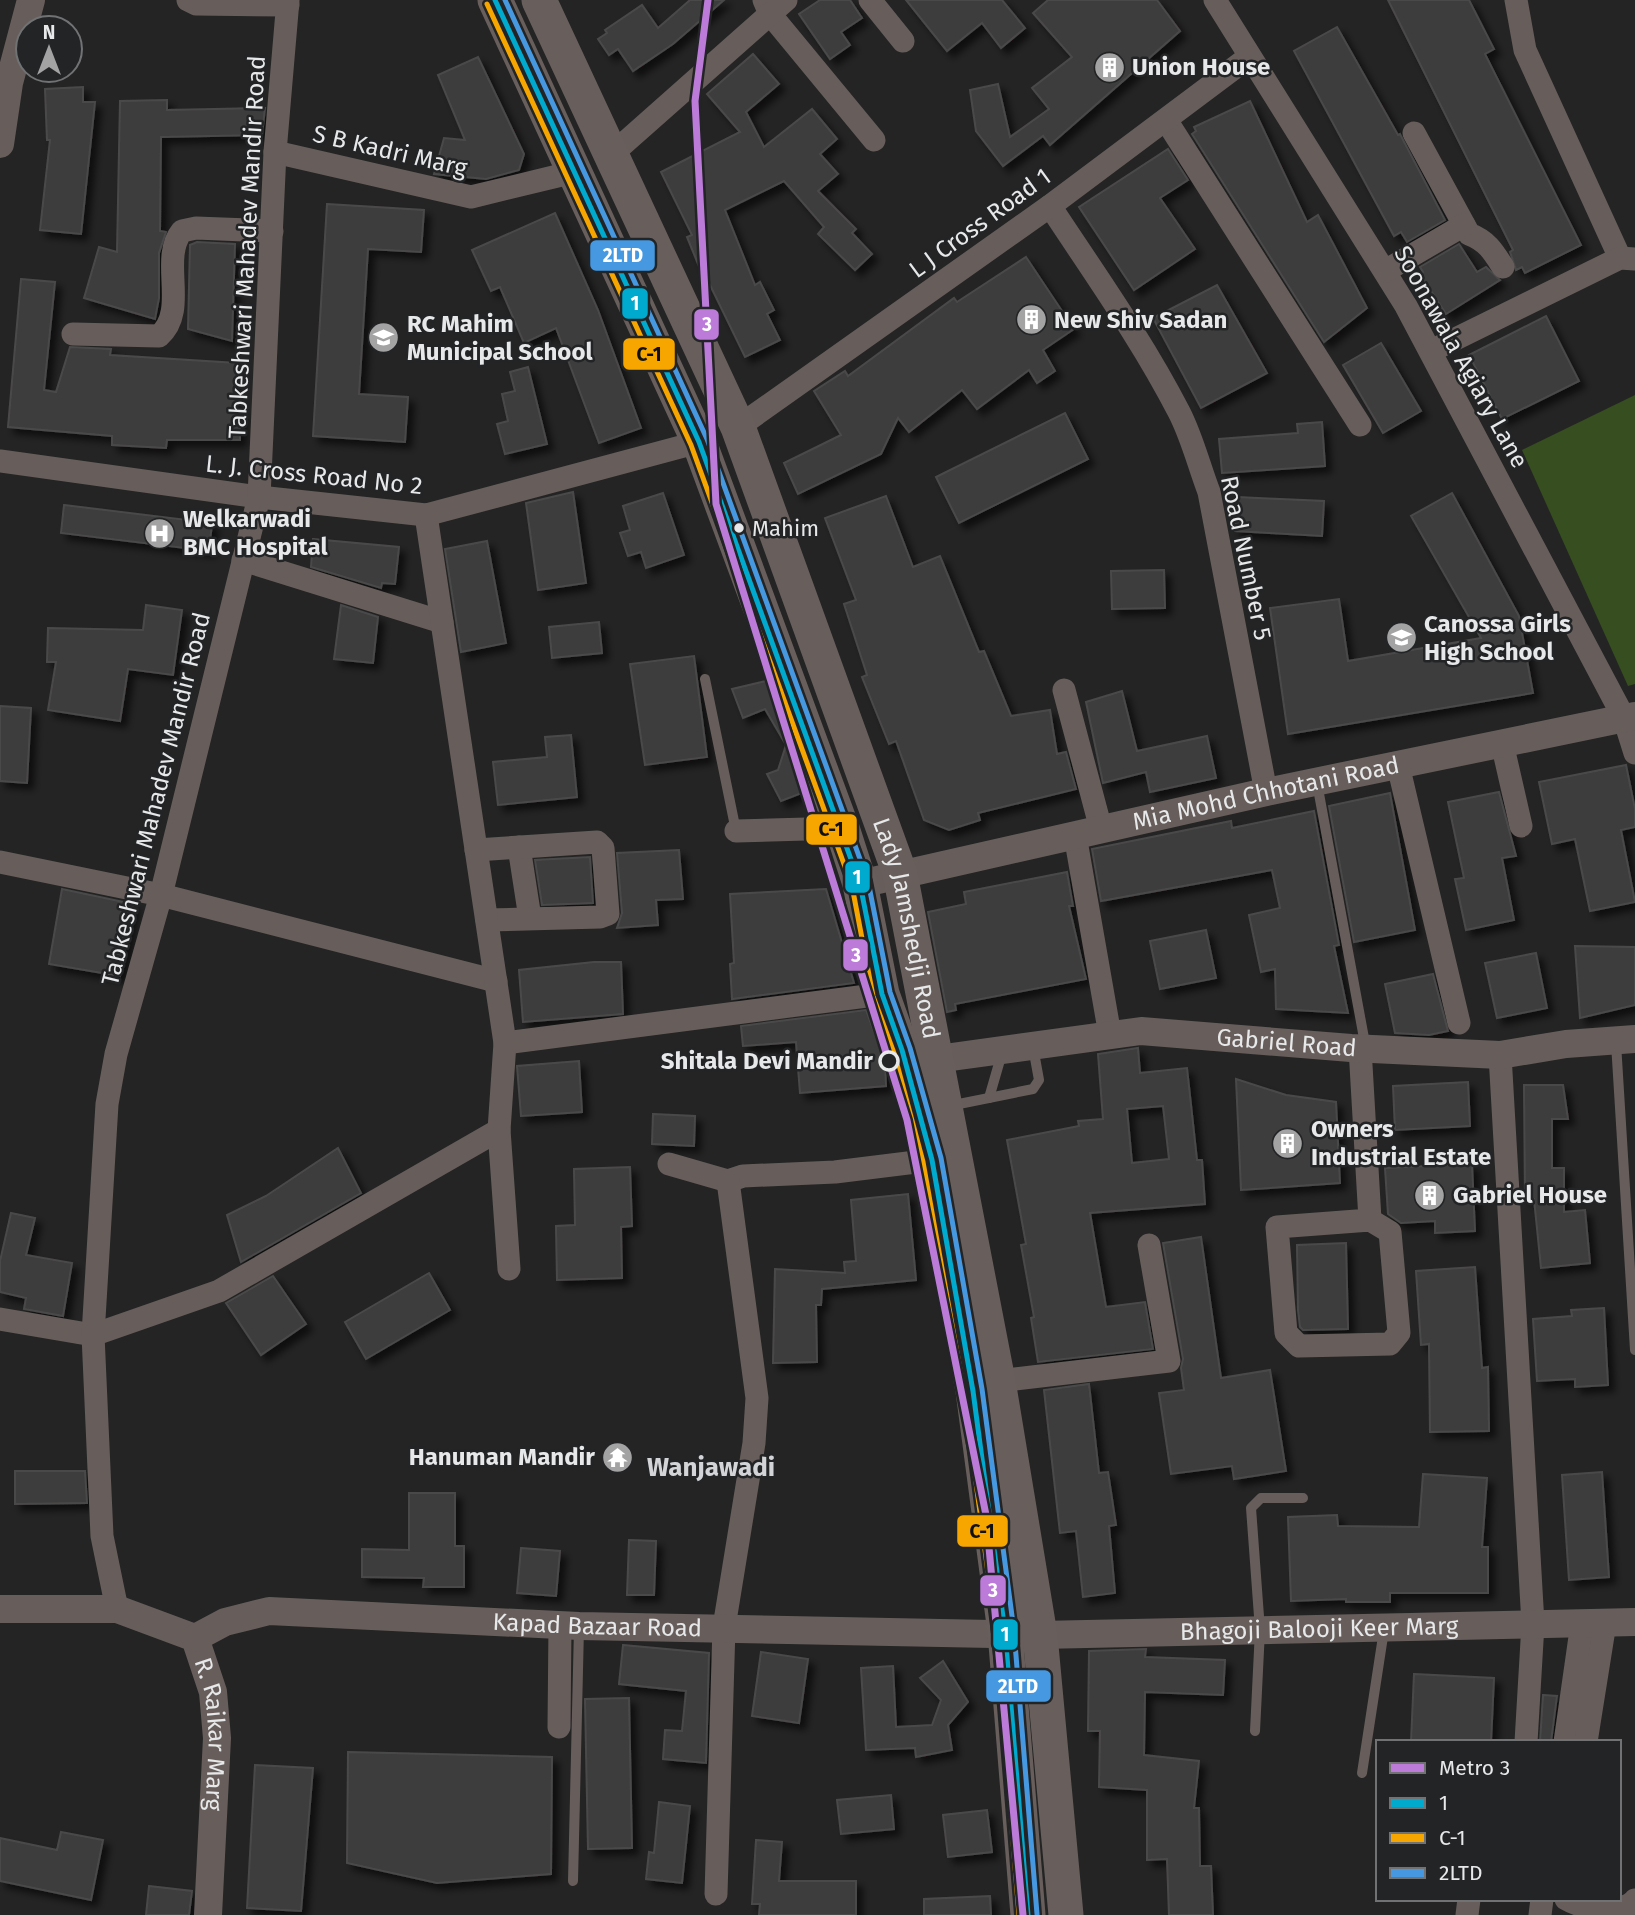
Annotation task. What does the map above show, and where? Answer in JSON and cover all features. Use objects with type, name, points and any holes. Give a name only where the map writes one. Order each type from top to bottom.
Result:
[{"type":"main road","name":"Lady Jamshedji Road","points":[[495,0],[699,442],[842,828],[860,884],[882,994],[902,1050],[932,1160],[973,1391],[1005,1632],[1028,1915]]},
{"type":"main road","name":"Lady Jamshedji Road","points":[[539,0],[738,427],[900,874],[998,1381],[1040,1635],[1066,1915]]},
{"type":"street","points":[[0,144],[9,83],[31,0]]},
{"type":"street","points":[[188,0],[196,4],[288,2]]},
{"type":"street","points":[[870,0],[903,41]]},
{"type":"street","name":"Soonawala Agiary Lane","points":[[1215,0],[1385,271],[1431,351],[1630,717],[1635,753]]},
{"type":"street","points":[[1431,351],[1628,258],[1525,50],[1516,0]]},
{"type":"street","name":"Tabkeshwari Mahadev Mandir Road","points":[[117,1609],[102,1536],[93,1335],[107,1104],[116,1054],[161,895],[259,497],[275,152],[288,2]]},
{"type":"street","points":[[612,154],[773,4],[874,140]]},
{"type":"street","name":"L J Cross Road 1","points":[[738,427],[1050,206],[1249,57]]},
{"type":"street","points":[[1166,120],[1360,425]]},
{"type":"street","points":[[1414,133],[1469,234],[1482,239],[1491,247],[1503,267]]},
{"type":"street","name":"S B Kadri Marg","points":[[275,152],[471,197],[574,172]]},
{"type":"street","name":"Road Number 5","points":[[1050,206],[1123,317],[1179,412],[1194,451],[1209,492],[1266,792]]},
{"type":"street","points":[[1385,271],[1464,225]]},
{"type":"street","points":[[73,334],[159,336],[172,316],[175,245],[183,231],[196,228],[272,231]]},
{"type":"street","name":"L. J. Cross Road No 2","points":[[0,461],[259,497],[426,515],[699,442]]},
{"type":"street","points":[[426,515],[505,1043],[499,1130],[509,1269]]},
{"type":"street","points":[[243,560],[442,622]]},
{"type":"street","points":[[1064,690],[1088,832],[1110,1035]]},
{"type":"street","name":"Mia Mohd Chhotani Road","points":[[860,884],[1266,792],[1630,717]]},
{"type":"street","points":[[1502,743],[1521,826]]},
{"type":"street","points":[[1398,765],[1459,1023]]},
{"type":"street","points":[[736,831],[842,828]]},
{"type":"street","points":[[476,850],[597,842],[603,848],[607,914],[600,917],[487,920]]},
{"type":"street","points":[[519,847],[530,918]]},
{"type":"street","points":[[0,862],[161,895],[496,981]]},
{"type":"street","points":[[505,1043],[882,994]]},
{"type":"street","name":"Gabriel Road","points":[[937,1059],[1142,1031],[1363,1048],[1500,1055],[1626,1039]]},
{"type":"street","points":[[1363,1048],[1370,1220]]},
{"type":"street","points":[[1500,1055],[1533,1624],[1526,1740]]},
{"type":"street","points":[[0,1319],[93,1335],[219,1291],[499,1130]]},
{"type":"street","points":[[669,1164],[728,1181],[743,1176],[835,1172],[932,1160]]},
{"type":"street","points":[[716,1894],[724,1627],[754,1443],[757,1398],[728,1181]]},
{"type":"street","points":[[1370,1220],[1390,1232],[1399,1333],[1390,1343],[1298,1346],[1286,1333],[1277,1227],[1370,1220]]},
{"type":"street","points":[[998,1381],[1169,1361],[1149,1245]]},
{"type":"street","points":[[0,1609],[117,1609]]},
{"type":"street","name":"R. Raikar Marg","points":[[117,1609],[195,1638],[213,1692],[217,1738],[208,1915]]},
{"type":"street","name":"Kapad Bazaar Road","points":[[195,1638],[225,1622],[269,1611],[570,1625],[1005,1632]]},
{"type":"street","name":"Bhagoji Balooji Keer Marg","points":[[1005,1632],[1040,1635],[1635,1622]]},
{"type":"street","points":[[1565,1740],[1594,1623]]},
{"type":"street","points":[[1586,1740],[1594,1623]]},
{"type":"street","points":[[559,1727],[570,1625]]},
{"type":"street","points":[[1576,1901],[1617,1909],[1631,1905],[1635,1900]]},
{"type":"lane","points":[[705,679],[736,831]]},
{"type":"lane","points":[[1317,783],[1363,1048]]},
{"type":"lane","points":[[1626,1039],[1635,1350]]},
{"type":"lane","points":[[946,1106],[1033,1089],[1038,1085],[1033,1046]]},
{"type":"lane","points":[[989,1098],[1003,1050]]},
{"type":"lane","points":[[1255,1731],[1260,1630],[1251,1508],[1261,1498],[1304,1498]]},
{"type":"lane","points":[[570,1625],[573,1881]]},
{"type":"lane","points":[[1362,1773],[1384,1628]]},
{"type":"green space","points":[[1635,395],[1635,684],[1628,686],[1522,450]]},
{"type":"building","points":[[690,0],[724,0],[673,44],[633,71],[618,49],[609,55],[598,39],[607,33],[605,30],[642,5],[658,28]]},
{"type":"building","points":[[820,0],[850,0],[862,18],[841,32],[850,45],[830,59],[799,14]]},
{"type":"building","points":[[906,0],[1002,0],[1025,28],[1001,48],[982,23],[947,51]]},
{"type":"building","points":[[1048,0],[1157,0],[1180,31],[1050,145],[1043,136],[1003,166],[976,131],[970,90],[998,84],[1010,137],[1049,109],[1032,88],[1072,57],[1033,13]]},
{"type":"building","points":[[1388,0],[1469,0],[1494,49],[1485,54],[1581,245],[1525,273],[1522,267],[1516,270],[1510,252],[1513,250]]},
{"type":"building","points":[[1337,27],[1398,135],[1400,134],[1445,220],[1407,242],[1401,232],[1394,236],[1294,51]]},
{"type":"building","points":[[753,54],[779,84],[746,112],[764,147],[812,109],[837,139],[820,154],[838,174],[818,191],[856,229],[852,233],[872,254],[855,270],[818,234],[824,227],[784,181],[725,210],[755,285],[760,282],[774,310],[767,314],[780,340],[745,357],[710,285],[707,286],[687,237],[692,235],[661,172],[740,132],[707,94]]},
{"type":"building","points":[[478,57],[524,154],[519,170],[486,179],[434,174],[444,138],[465,140],[438,75]]},
{"type":"building","points":[[83,87],[83,102],[95,102],[81,234],[40,230],[50,140],[47,140],[45,89]]},
{"type":"building","points":[[167,100],[167,110],[265,108],[262,135],[161,137],[160,231],[166,232],[159,253],[159,298],[155,319],[84,298],[99,247],[117,252],[120,101]]},
{"type":"building","points":[[1250,101],[1307,222],[1318,215],[1367,308],[1324,342],[1192,134],[1196,131],[1194,127]]},
{"type":"building","points":[[1168,149],[1188,180],[1160,198],[1195,249],[1134,290],[1079,207]]},
{"type":"building","points":[[327,204],[424,210],[421,252],[368,249],[359,394],[408,397],[405,442],[313,436]]},
{"type":"building","points":[[555,213],[598,310],[641,428],[599,443],[556,328],[524,343],[500,287],[491,291],[472,250]]},
{"type":"building","points":[[197,242],[235,244],[232,341],[188,329],[190,245]]},
{"type":"building","points":[[1459,244],[1477,272],[1486,267],[1500,280],[1446,314],[1420,274],[1423,272],[1420,267]]},
{"type":"building","points":[[1026,257],[1074,329],[1043,350],[1055,371],[1037,383],[1029,370],[977,409],[962,390],[909,432],[898,418],[881,454],[798,494],[784,463],[841,435],[814,391],[845,371],[848,376],[954,298],[957,302]]},
{"type":"building","points":[[21,279],[55,282],[44,390],[56,392],[70,347],[111,349],[110,355],[237,363],[235,410],[240,410],[240,440],[167,440],[166,448],[112,445],[112,436],[8,427]]},
{"type":"building","points":[[1217,285],[1267,373],[1201,408],[1153,318]]},
{"type":"building","points":[[1546,316],[1579,381],[1502,419],[1469,355]]},
{"type":"building","points":[[1381,343],[1421,411],[1383,433],[1343,365]]},
{"type":"building","points":[[528,367],[547,444],[505,454],[497,424],[508,421],[502,394],[515,391],[510,372]]},
{"type":"building","points":[[1065,413],[1088,459],[959,523],[936,477]]},
{"type":"building","points":[[1322,422],[1325,466],[1222,473],[1219,439],[1298,433],[1297,424]]},
{"type":"building","points":[[573,492],[586,583],[538,590],[526,503]]},
{"type":"building","points":[[663,493],[684,555],[646,568],[641,552],[628,556],[620,533],[630,530],[623,506]]},
{"type":"building","points":[[1452,493],[1519,616],[1533,693],[1288,734],[1270,608],[1339,599],[1348,661],[1481,638],[1411,516]]},
{"type":"building","points":[[886,496],[913,567],[940,556],[979,652],[984,651],[1011,716],[1050,710],[1057,754],[1066,752],[1076,789],[978,813],[980,820],[949,830],[924,820],[896,741],[889,744],[862,677],[867,675],[844,604],[856,600],[825,518]]},
{"type":"building","points":[[1237,497],[1324,501],[1322,536],[1235,531]]},
{"type":"building","points":[[64,505],[212,523],[209,551],[61,533]]},
{"type":"building","points":[[313,539],[399,547],[395,584],[382,583],[381,588],[311,567]]},
{"type":"building","points":[[487,541],[506,643],[461,652],[445,549]]},
{"type":"building","points":[[1164,570],[1165,608],[1112,609],[1111,571]]},
{"type":"building","points":[[146,605],[182,610],[173,675],[128,669],[120,721],[48,710],[56,662],[47,662],[48,628],[143,630]]},
{"type":"building","points":[[341,605],[378,617],[373,663],[334,659]]},
{"type":"building","points":[[599,622],[602,653],[552,658],[549,627]]},
{"type":"building","points":[[694,656],[707,757],[645,765],[630,664]]},
{"type":"building","points":[[766,681],[807,791],[781,801],[767,774],[778,770],[786,745],[765,709],[743,718],[732,689]]},
{"type":"building","points":[[1122,691],[1137,751],[1207,736],[1216,778],[1150,792],[1146,772],[1103,783],[1086,702]]},
{"type":"building","points":[[0,706],[31,708],[27,783],[0,781]]},
{"type":"building","points":[[571,735],[577,797],[498,805],[493,762],[547,757],[545,737]]},
{"type":"building","points":[[1626,765],[1635,809],[1635,827],[1621,830],[1635,902],[1590,911],[1575,839],[1552,844],[1539,782]]},
{"type":"building","points":[[1499,792],[1516,856],[1502,858],[1514,920],[1466,930],[1455,879],[1464,878],[1448,802]]},
{"type":"building","points":[[1390,793],[1415,930],[1354,942],[1329,806]]},
{"type":"building","points":[[1314,811],[1339,945],[1334,946],[1348,1013],[1276,1009],[1275,969],[1261,972],[1249,915],[1280,908],[1272,870],[1101,901],[1092,849],[1231,821],[1232,828]]},
{"type":"building","points":[[679,850],[683,899],[656,900],[658,925],[617,928],[622,913],[617,853]]},
{"type":"building","points":[[590,857],[593,903],[542,905],[535,860]]},
{"type":"building","points":[[1067,872],[1073,906],[1069,906],[1086,979],[955,1004],[956,1010],[947,1012],[928,912],[966,904],[964,892]]},
{"type":"building","points":[[62,889],[133,904],[120,976],[49,964]]},
{"type":"building","points":[[826,889],[854,983],[732,999],[730,964],[734,963],[730,894]]},
{"type":"building","points":[[1206,930],[1216,978],[1160,989],[1150,941]]},
{"type":"building","points":[[1575,946],[1635,947],[1635,1005],[1580,1018]]},
{"type":"building","points":[[1536,953],[1547,1008],[1497,1018],[1485,963]]},
{"type":"building","points":[[594,962],[621,962],[623,1014],[523,1022],[519,970]]},
{"type":"building","points":[[1433,974],[1448,1031],[1429,1035],[1395,1033],[1385,984]]},
{"type":"building","points":[[866,1010],[885,1062],[886,1086],[800,1093],[796,1042],[743,1046],[741,1026]]},
{"type":"building","points":[[1138,1048],[1140,1073],[1187,1068],[1197,1160],[1202,1160],[1205,1204],[1090,1213],[1106,1307],[1145,1302],[1153,1349],[1038,1362],[1031,1318],[1034,1317],[1021,1245],[1026,1244],[1007,1140],[1079,1126],[1078,1121],[1103,1119],[1098,1054]],"holes":[[[1163,1106],[1169,1159],[1132,1163],[1127,1109]]]},
{"type":"building","points":[[579,1061],[582,1112],[521,1116],[517,1066]]},
{"type":"building","name":"Owners Industrial Estate","points":[[1236,1079],[1286,1095],[1336,1102],[1340,1183],[1241,1190]]},
{"type":"building","points":[[1468,1082],[1470,1126],[1395,1130],[1393,1086]]},
{"type":"building","points":[[1524,1085],[1563,1085],[1568,1119],[1552,1119],[1552,1168],[1564,1168],[1564,1212],[1585,1210],[1590,1263],[1541,1268],[1534,1199],[1525,1199]]},
{"type":"building","points":[[653,1114],[695,1116],[694,1146],[652,1144]]},
{"type":"building","points":[[338,1148],[361,1193],[241,1262],[227,1215],[266,1196]]},
{"type":"building","name":"Gabriel House","points":[[1472,1164],[1475,1231],[1435,1233],[1435,1221],[1401,1223],[1388,1214],[1385,1168]]},
{"type":"building","points":[[630,1167],[632,1226],[621,1227],[622,1278],[557,1280],[556,1226],[575,1225],[574,1169]]},
{"type":"building","points":[[908,1194],[916,1280],[822,1289],[821,1305],[816,1305],[817,1362],[773,1363],[775,1269],[845,1273],[844,1262],[856,1261],[851,1200]]},
{"type":"building","points":[[11,1213],[35,1218],[26,1255],[72,1263],[63,1316],[24,1309],[26,1298],[0,1292],[0,1261]]},
{"type":"building","points":[[1201,1237],[1221,1378],[1270,1370],[1286,1471],[1234,1479],[1232,1466],[1171,1474],[1159,1393],[1184,1390],[1181,1368],[1183,1359],[1163,1243]]},
{"type":"building","points":[[1346,1243],[1348,1329],[1303,1330],[1300,1327],[1298,1310],[1297,1245]]},
{"type":"building","points":[[1475,1267],[1482,1368],[1488,1367],[1489,1431],[1430,1432],[1429,1344],[1421,1345],[1416,1271]]},
{"type":"building","points":[[429,1273],[450,1310],[366,1359],[345,1322]]},
{"type":"building","points":[[273,1276],[306,1324],[261,1355],[226,1303]]},
{"type":"building","points":[[1604,1308],[1608,1385],[1575,1387],[1575,1379],[1537,1381],[1533,1319],[1572,1316],[1571,1310]]},
{"type":"building","points":[[1089,1384],[1099,1473],[1108,1472],[1116,1525],[1109,1526],[1115,1593],[1083,1597],[1076,1531],[1060,1533],[1044,1390]]},
{"type":"building","points":[[15,1471],[85,1471],[87,1503],[15,1504]]},
{"type":"building","points":[[1602,1472],[1609,1577],[1569,1580],[1562,1475]]},
{"type":"building","points":[[1423,1474],[1487,1478],[1482,1547],[1488,1547],[1488,1593],[1390,1593],[1390,1602],[1346,1602],[1346,1599],[1291,1601],[1288,1517],[1337,1515],[1338,1526],[1419,1527]]},
{"type":"building","points":[[409,1493],[455,1493],[455,1546],[464,1546],[464,1587],[423,1587],[424,1578],[362,1577],[362,1549],[409,1550]]},
{"type":"building","points":[[629,1540],[656,1541],[654,1595],[627,1595]]},
{"type":"building","points":[[521,1548],[560,1551],[556,1596],[517,1593]]},
{"type":"building","points":[[623,1645],[709,1653],[706,1763],[663,1759],[665,1730],[682,1731],[686,1691],[619,1684]]},
{"type":"building","points":[[1146,1649],[1145,1657],[1225,1660],[1223,1695],[1145,1692],[1144,1755],[1199,1761],[1194,1808],[1199,1808],[1200,1866],[1211,1866],[1213,1915],[1169,1915],[1167,1859],[1147,1860],[1147,1790],[1099,1787],[1100,1731],[1088,1731],[1089,1651]]},
{"type":"building","points":[[761,1652],[808,1659],[799,1723],[752,1716]]},
{"type":"building","points":[[943,1661],[968,1702],[948,1725],[952,1750],[916,1757],[915,1748],[866,1750],[861,1668],[893,1666],[896,1727],[932,1725],[941,1700],[920,1678]]},
{"type":"building","points":[[1414,1674],[1494,1678],[1491,1740],[1411,1740]]},
{"type":"building","points":[[1543,1695],[1557,1696],[1551,1740],[1540,1740]]},
{"type":"building","points":[[629,1698],[632,1848],[588,1849],[585,1699]]},
{"type":"building","points":[[348,1752],[552,1757],[551,1874],[437,1883],[347,1863]]},
{"type":"building","points":[[255,1765],[313,1768],[301,1911],[247,1908]]},
{"type":"building","points":[[891,1795],[894,1829],[841,1834],[837,1800]]},
{"type":"building","points":[[659,1802],[690,1806],[682,1883],[646,1879],[649,1852],[654,1853]]},
{"type":"building","points":[[987,1810],[992,1852],[948,1857],[943,1815]]},
{"type":"building","points":[[61,1832],[103,1840],[91,1900],[0,1881],[0,1838],[57,1850]]},
{"type":"building","points":[[756,1840],[782,1842],[779,1881],[856,1881],[856,1915],[759,1915],[760,1904],[752,1904]]},
{"type":"building","points":[[149,1886],[192,1891],[189,1915],[146,1915]]},
{"type":"building","points":[[990,1896],[991,1915],[924,1915],[924,1899]]},
{"type":"metro line","name":"3","points":[[708,0],[695,101],[716,504],[907,1120],[986,1515],[1023,1915]]},
{"type":"transit line","name":"1","points":[[495,0],[699,442],[860,884],[882,994],[902,1050],[932,1160],[973,1391],[1005,1632],[1028,1915]]},
{"type":"transit line","name":"2LTD","points":[[505,0],[707,439],[868,881],[890,992],[910,1048],[941,1158],[982,1389],[1014,1631],[1037,1914]]},
{"type":"transit line","name":"C-1","points":[[487,4],[691,445],[852,886],[873,996],[894,1053],[923,1162],[964,1392],[996,1633],[1019,1915]]},
{"type":"place","name":"Union House","points":[[1109,67]]},
{"type":"place","name":"New Shiv Sadan","points":[[1031,320]]},
{"type":"place","name":"RC Mahim Municipal School","points":[[384,338]]},
{"type":"place","name":"Mahim","points":[[739,528]]},
{"type":"place","name":"Welkarwadi BMC Hospital","points":[[160,533]]},
{"type":"place","name":"Canossa Girls High School","points":[[1401,638]]},
{"type":"place","name":"Shitala Devi Mandir","points":[[889,1061]]},
{"type":"place","name":"Owners Industrial Estate","points":[[1288,1143]]},
{"type":"place","name":"Gabriel House","points":[[1430,1195]]},
{"type":"place","name":"Hanuman Mandir","points":[[618,1457]]},
{"type":"district","name":"Wanjawadi","points":[[711,1467]]}]
